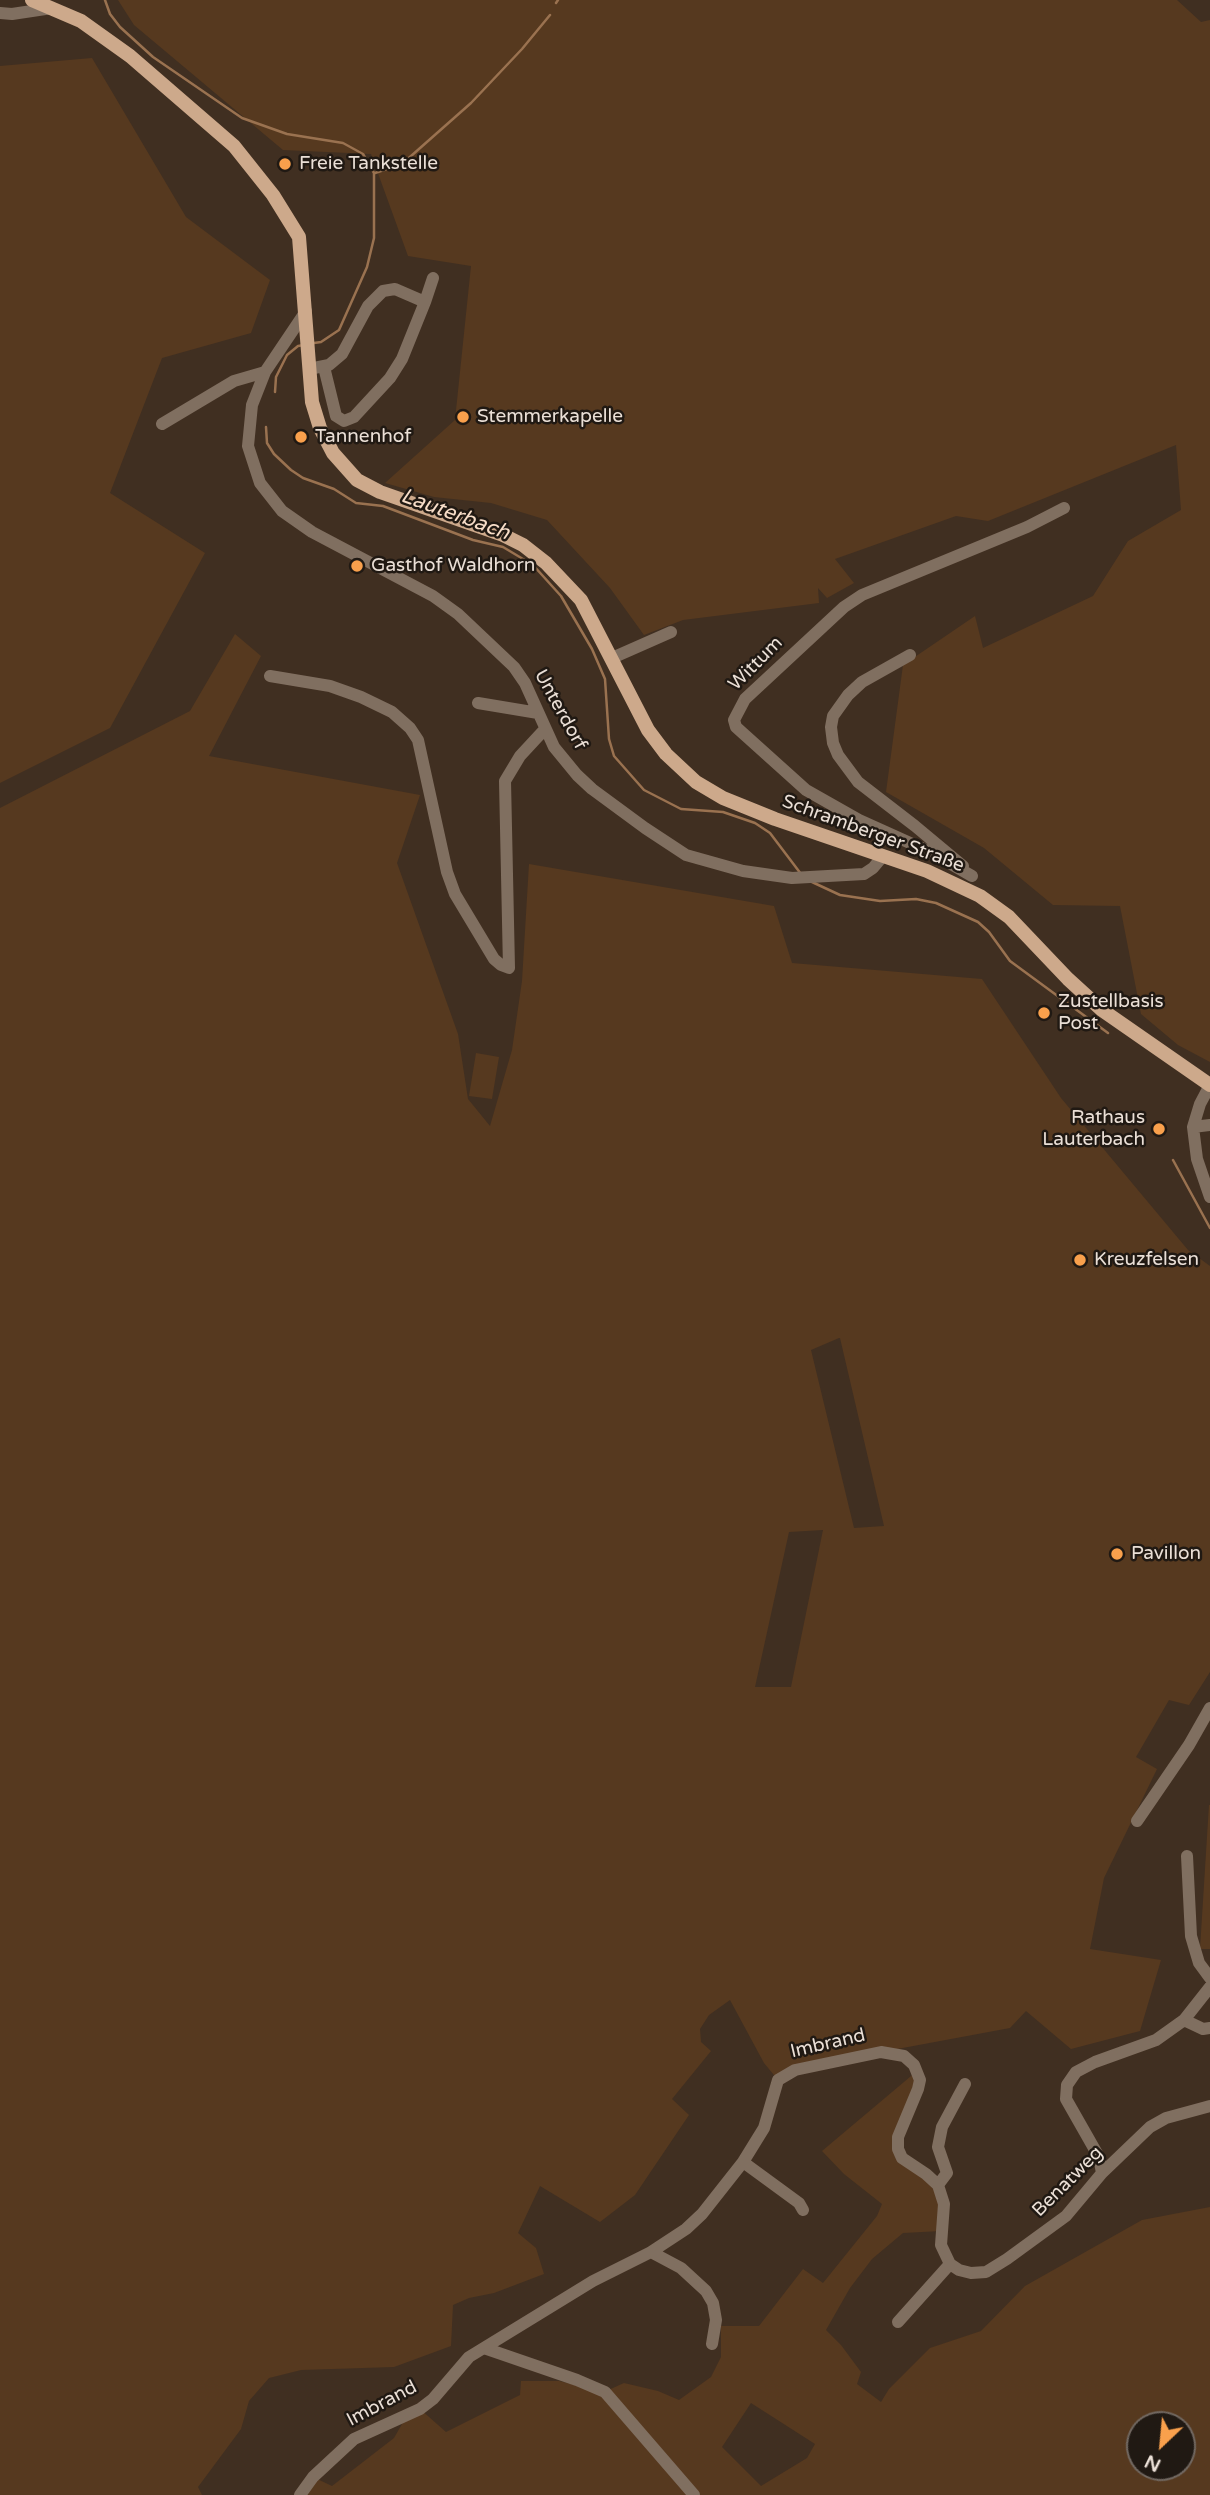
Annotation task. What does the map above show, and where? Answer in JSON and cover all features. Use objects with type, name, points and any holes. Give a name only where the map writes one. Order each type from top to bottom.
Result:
[{"type":"main road","name":"Schramberger Straße","points":[[32,0],[81,22],[130,56],[217,130],[248,161],[273,195],[299,237],[307,335],[314,364],[312,402],[320,428],[333,453],[357,480],[380,492],[503,535],[523,545],[565,580],[581,600],[648,730],[666,754],[696,782],[723,798],[936,875],[980,897],[1009,917],[1068,979],[1102,1010],[1210,1085]]},
{"type":"street","points":[[0,13],[12,14],[52,8]]},
{"type":"street","points":[[425,302],[395,289],[383,291],[368,306],[342,354],[314,364],[336,416],[344,421],[354,417],[390,378],[402,359],[425,302],[433,278]]},
{"type":"street","name":"Unterdorf","points":[[306,311],[265,372],[252,405],[248,446],[260,483],[282,511],[312,532],[450,607],[514,667],[525,683],[545,729],[562,758],[592,789],[686,855],[772,877],[797,878],[864,874],[883,856]]},
{"type":"street","points":[[162,424],[234,381],[265,372]]},
{"type":"street","name":"Wittum","points":[[972,876],[930,852],[859,820],[806,790],[736,727],[734,720],[745,699],[844,607],[862,595],[1065,509]]},
{"type":"street","points":[[612,658],[671,632]]},
{"type":"street","points":[[910,656],[870,677],[848,695],[833,716],[833,743],[838,755],[858,782],[959,861],[972,876],[980,897]]},
{"type":"street","points":[[270,676],[330,686],[361,697],[392,712],[410,729],[418,740],[447,872],[455,894],[494,959],[509,968],[505,781],[520,755],[545,729]]},
{"type":"street","points":[[478,703],[538,713]]},
{"type":"street","points":[[1210,1085],[1200,1104],[1193,1127],[1197,1159],[1210,1197]]},
{"type":"street","points":[[1193,1127],[1210,1125]]},
{"type":"street","points":[[1138,1821],[1189,1745],[1210,1708]]},
{"type":"street","points":[[1187,1856],[1191,1936],[1199,1963],[1210,1978]]},
{"type":"street","points":[[1102,2173],[1099,2157],[1066,2099],[1067,2085],[1076,2072],[1095,2062],[1156,2040],[1184,2020],[1210,1987]]},
{"type":"street","points":[[1184,2020],[1203,2029],[1210,2028]]},
{"type":"street","name":"Imbrand","points":[[300,2495],[313,2477],[354,2439],[420,2409],[433,2399],[469,2357],[593,2281],[651,2252],[686,2229],[702,2214],[743,2162],[764,2128],[778,2080],[783,2075],[795,2070],[888,2052],[910,2060],[920,2080],[898,2137],[898,2149],[902,2158],[938,2185]]},
{"type":"street","points":[[898,2322],[950,2264],[941,2245],[944,2204],[938,2185],[947,2173],[938,2147],[942,2127],[965,2084]]},
{"type":"street","name":"Benatweg","points":[[950,2264],[971,2273],[986,2272],[1066,2216],[1102,2173],[1150,2127],[1166,2118],[1210,2106]]},
{"type":"street","points":[[743,2162],[799,2203],[803,2210]]},
{"type":"street","points":[[651,2252],[681,2268],[706,2291],[713,2303],[716,2320],[712,2344]]},
{"type":"street","points":[[484,2348],[605,2392],[694,2495]]},
{"type":"shaded area","points":[[118,0],[1177,0],[1201,22],[1210,20],[1210,1062],[1178,1045],[1141,1014],[1120,906],[1053,905],[984,848],[886,792],[903,665],[975,616],[983,648],[1093,596],[1128,541],[1181,510],[1176,445],[988,521],[956,516],[835,559],[854,583],[827,598],[818,588],[819,603],[683,620],[644,635],[610,588],[547,520],[491,503],[434,497],[385,483],[455,420],[471,266],[408,256],[371,154],[283,150],[134,25]]},
{"type":"shaded area","points":[[92,58],[186,217],[270,280],[251,333],[162,358],[110,493],[205,553],[110,728],[0,783],[0,66]]},
{"type":"shaded area","points":[[235,634],[261,656],[209,756],[420,795],[397,863],[458,1034],[468,1099],[490,1126],[512,1050],[522,981],[529,864],[774,906],[792,963],[982,979],[1061,1098],[1188,1250],[1210,1266],[1210,1672],[1189,1705],[1169,1700],[1136,1757],[1157,1769],[1104,1878],[1090,1949],[1161,1960],[1140,2031],[1071,2049],[1026,2011],[1010,2028],[881,2052],[778,2080],[764,2063],[730,2000],[709,2015],[700,2029],[701,2042],[711,2051],[672,2099],[689,2115],[635,2195],[600,2222],[540,2186],[518,2233],[536,2248],[544,2274],[453,2305],[451,2346],[394,2367],[301,2370],[269,2378],[249,2401],[241,2429],[198,2487],[202,2495],[0,2495],[0,808],[190,711]],"holes":[[[840,1338],[884,1526],[854,1528],[811,1350]],[[823,1530],[791,1687],[755,1687],[789,1532]]]},
{"type":"shaded area","points":[[476,1053],[499,1057],[492,1099],[469,1096]]},
{"type":"shaded area","points":[[1209,1805],[1210,1949],[1200,1949]]},
{"type":"shaded area","points":[[917,2071],[898,2149],[938,2185],[941,2231],[903,2233],[872,2259],[850,2288],[826,2330],[861,2372],[857,2384],[881,2402],[889,2389],[930,2348],[981,2331],[1025,2286],[1142,2220],[1210,2207],[1210,2495],[300,2495],[313,2477],[332,2486],[394,2438],[406,2417],[420,2409],[446,2432],[520,2395],[521,2381],[559,2381],[604,2392],[624,2383],[658,2391],[679,2400],[711,2377],[721,2357],[721,2326],[759,2326],[803,2269],[823,2283],[877,2216],[882,2204],[844,2174],[822,2151]],"holes":[[[751,2403],[815,2444],[807,2458],[761,2486],[722,2447]]]},
{"type":"waterway","name":"Lauterbach","points":[[105,0],[110,14],[120,27],[153,57],[242,118],[287,134],[343,143],[363,154],[374,173],[374,238],[367,267],[339,330],[321,342],[314,343]]},
{"type":"waterway","points":[[375,173],[402,164],[471,103],[550,15]]},
{"type":"waterway","name":"Lauterbach","points":[[275,392],[276,377],[287,355],[298,346],[304,345]]},
{"type":"waterway","name":"Lauterbach","points":[[266,427],[267,443],[274,454],[303,478],[334,489],[356,503],[383,506],[473,540],[503,547],[533,565],[561,596],[592,649],[605,679],[609,739],[614,756],[644,790],[681,809],[723,812],[755,823],[770,833],[801,874]]},
{"type":"waterway","name":"Lauterbach","points":[[812,882],[840,895],[880,901],[916,899],[936,903],[978,922],[989,932],[1010,961],[1108,1033]]},
{"type":"waterway","points":[[1173,1160],[1210,1228]]},
{"type":"place","name":"Freie Tankstelle","points":[[285,164]]},
{"type":"place","name":"Stemmerkapelle","points":[[463,417]]},
{"type":"place","name":"Tannenhof","points":[[301,437]]},
{"type":"place","name":"Gasthof Waldhorn","points":[[357,566]]},
{"type":"place","name":"Zustellbasis Post","points":[[1044,1013]]},
{"type":"place","name":"Rathaus Lauterbach","points":[[1159,1129]]},
{"type":"place","name":"Kreuzfelsen","points":[[1080,1260]]},
{"type":"place","name":"Pavillon","points":[[1117,1554]]}]
